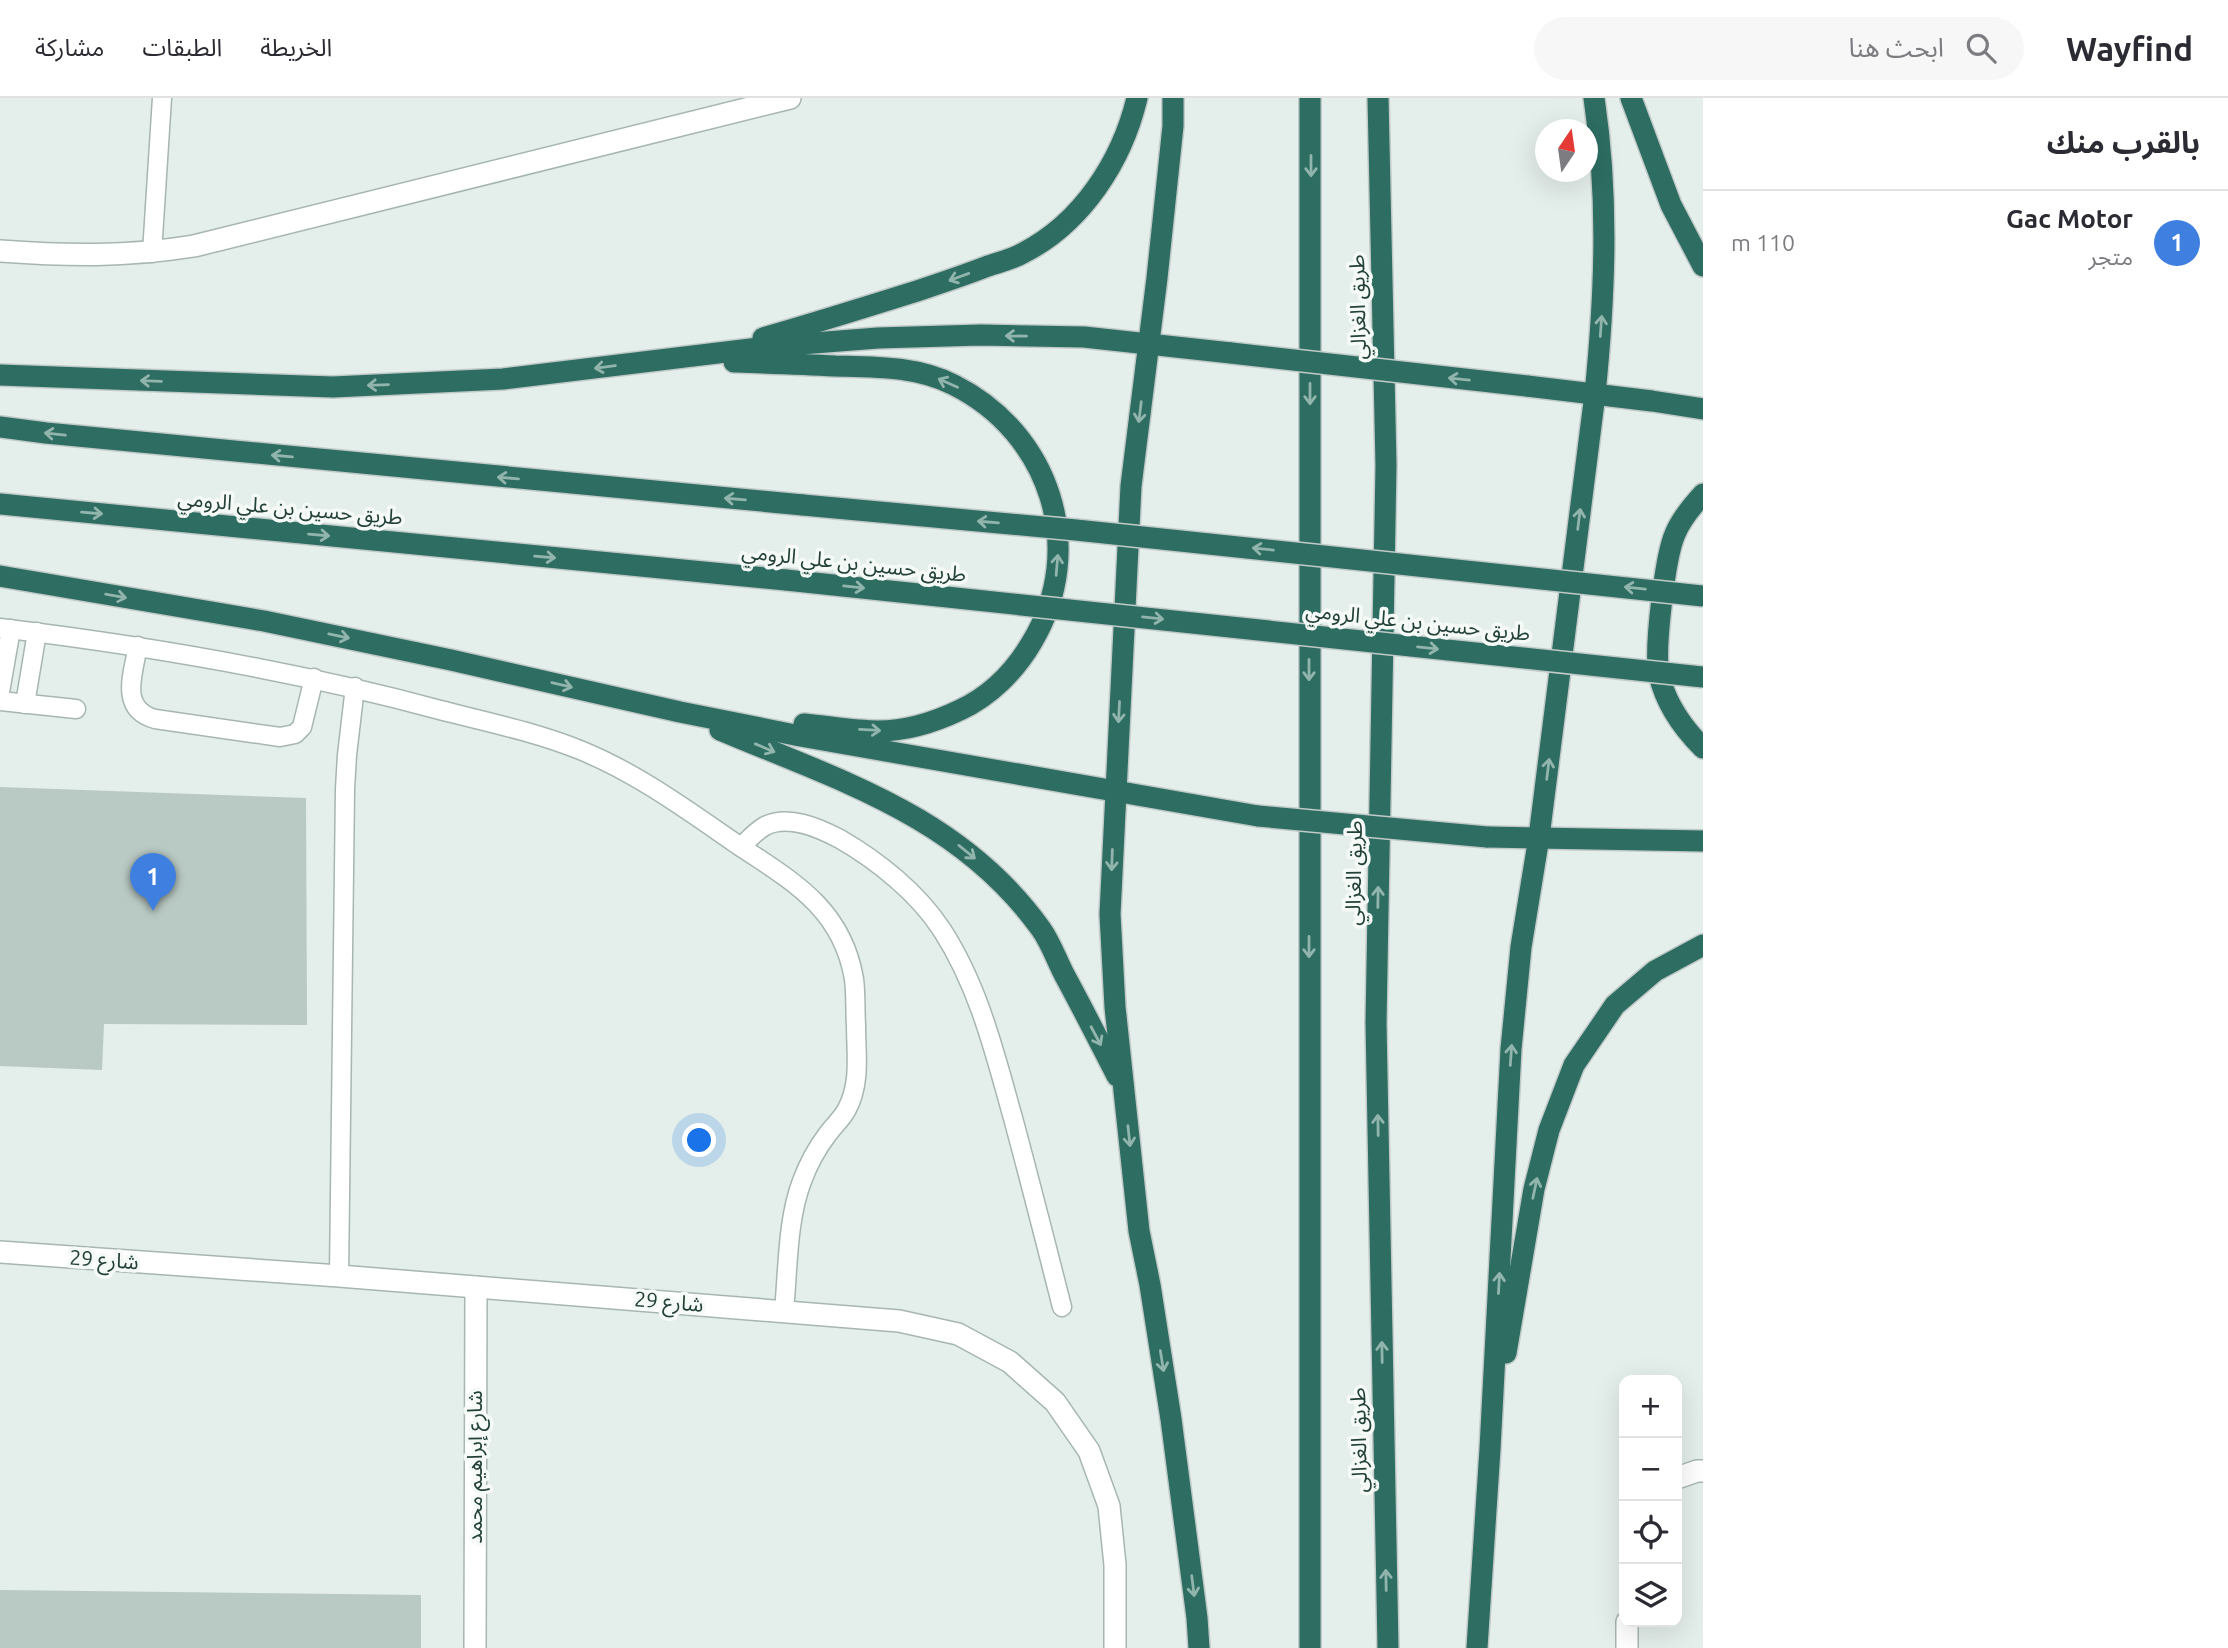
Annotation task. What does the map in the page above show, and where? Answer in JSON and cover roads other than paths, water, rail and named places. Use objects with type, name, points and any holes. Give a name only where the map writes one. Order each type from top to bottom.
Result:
[{"type":"highway","points":[[673,359],[762,338],[849,313],[1023,254],[1053,233],[1079,209],[1101,182],[1132,120],[1137,98]]},
{"type":"highway","points":[[1173,98],[1149,344],[1131,486],[1110,914],[1115,1007],[1139,1231],[1171,1419],[1199,1648]]},
{"type":"highway","name":"طريق الغزالي","points":[[1310,98],[1310,1648]]},
{"type":"highway","name":"طريق الغزالي","points":[[1378,98],[1386,465],[1376,1023],[1388,1648]]},
{"type":"highway","points":[[1477,1648],[1511,1049],[1521,947],[1539,837],[1602,321],[1605,213],[1594,98]]},
{"type":"highway","points":[[1631,98],[1671,205],[1703,266]]},
{"type":"highway","points":[[0,375],[333,387],[503,379],[775,346],[878,338],[994,335],[1084,337],[1527,386],[1703,409]]},
{"type":"highway","points":[[673,359],[897,368],[926,374],[953,384],[1001,417],[1020,438],[1036,462],[1048,488],[1056,516],[1059,545],[1051,601],[1040,629],[1026,653],[1007,676],[986,695],[961,710],[934,721],[878,731],[680,712]]},
{"type":"highway","points":[[0,426],[74,436],[1076,530],[1703,596]]},
{"type":"highway","points":[[1703,494],[1675,531],[1668,554],[1658,653],[1658,672],[1665,692],[1677,716],[1703,748]]},
{"type":"highway","name":"طريق حسين بن علي الرومي","points":[[0,504],[786,580],[1703,677]]},
{"type":"highway","points":[[0,576],[264,621],[680,712],[899,754],[1258,816],[1488,837],[1703,841]]},
{"type":"highway","points":[[680,712],[885,800],[915,815],[970,854],[995,876],[1042,931],[1123,1087]]},
{"type":"highway","points":[[1490,1449],[1534,1189],[1549,1130],[1574,1065],[1615,1005],[1655,971],[1703,945]]},
{"type":"street","points":[[0,251],[65,256],[152,253],[236,238],[790,98]]},
{"type":"street","name":"شارع 29","points":[[0,1252],[784,1311],[899,1321],[958,1334],[1010,1362],[1055,1402],[1088,1451],[1109,1506],[1115,1565],[1115,1648]]},
{"type":"street","name":"شارع إبراهيم محمد","points":[[475,1648],[476,1287]]},
{"type":"street","points":[[1682,1477],[1703,1471]]},
{"type":"street","points":[[1627,1627],[1627,1648]]},
{"type":"lane","points":[[152,253],[162,98]]},
{"type":"lane","points":[[0,692],[5,629],[138,646],[355,687],[542,736],[615,765],[649,785],[812,896],[825,912],[846,948],[855,983],[857,1073],[847,1110],[827,1133],[812,1160],[794,1207],[784,1311]]},
{"type":"lane","points":[[25,704],[37,632]]},
{"type":"lane","points":[[138,646],[130,687],[132,698],[136,709],[144,716],[155,719],[288,737],[302,727],[314,678]]},
{"type":"lane","points":[[339,1276],[345,789],[355,687]]},
{"type":"lane","points":[[0,701],[76,709]]},
{"type":"lane","points":[[741,847],[762,827],[773,823],[787,821],[830,834],[879,865],[922,905],[940,928],[961,962],[977,1000],[1004,1088],[1062,1307]]},
{"type":"place","name":"Gac Motor","points":[[153,911]]}]
